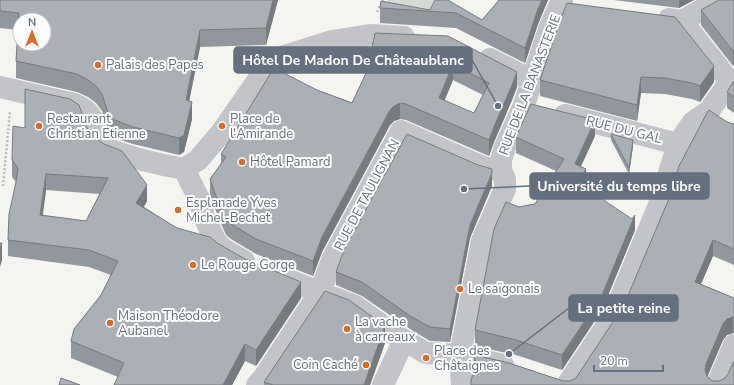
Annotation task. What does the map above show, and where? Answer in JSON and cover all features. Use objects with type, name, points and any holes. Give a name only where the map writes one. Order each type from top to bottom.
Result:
[{"type":"street","points":[[652,17],[682,21],[719,0]]},
{"type":"street","points":[[561,3],[583,9]]},
{"type":"street","name":"RUE DE LA BANASTERIE","points":[[460,355],[482,241],[505,189],[505,179],[501,171],[501,160],[524,105],[549,29],[561,3]]},
{"type":"street","points":[[547,378],[567,385],[613,316],[659,204],[678,144],[693,122],[717,116],[726,87],[726,77],[682,21]]},
{"type":"street","points":[[0,87],[74,104],[84,108],[91,115],[98,137],[103,145],[113,151],[184,169],[198,160],[221,133],[267,67],[278,58],[332,41],[370,35],[422,38]]},
{"type":"street","points":[[471,50],[531,80]]},
{"type":"street","name":"RUE DU GAL","points":[[524,105],[678,144]]},
{"type":"street","name":"RUE DE TAULIGNAN","points":[[320,292],[333,258],[401,131],[483,167],[501,171]]},
{"type":"street","points":[[184,169],[199,199],[205,219],[216,242],[223,249],[251,265],[355,306],[401,338],[426,353],[460,355],[519,369]]},
{"type":"street","points":[[257,385],[264,377],[320,292]]},
{"type":"street","points":[[383,385],[401,338]]},
{"type":"street","points":[[717,385],[734,345]]},
{"type":"street","points":[[460,355],[462,385]]},
{"type":"path","points":[[376,14],[383,0]]},
{"type":"path","points":[[3,186],[10,110],[5,112]]},
{"type":"shaded area","points":[[388,0],[436,1],[425,20],[383,12]]},
{"type":"building","name":"Palais des Papes","points":[[0,0],[273,0],[266,28],[200,30],[186,100],[192,102],[184,135],[179,138],[133,127],[115,120],[109,116],[102,94],[96,86],[77,74],[16,61],[17,52],[52,52],[52,12],[0,11]]},
{"type":"building","points":[[435,0],[448,0],[482,20],[499,0],[542,0],[525,48],[456,13],[380,8],[381,1],[430,10]]},
{"type":"building","points":[[719,0],[734,0],[733,51],[701,10]]},
{"type":"building","points":[[567,3],[675,17],[714,66],[700,86],[665,78],[641,77],[637,105],[540,80]]},
{"type":"building","points":[[375,33],[448,36],[517,72],[489,140],[406,104],[400,103],[394,106],[390,110],[322,237],[313,261],[256,239],[226,220],[210,179],[226,157],[221,154],[274,68],[317,90],[352,103],[368,69]],"holes":[[[453,64],[489,83],[474,113],[439,98]]]},
{"type":"building","points":[[734,81],[734,97],[727,92]]},
{"type":"building","points":[[25,89],[70,99],[79,105],[87,128],[93,136],[104,144],[122,151],[147,185],[136,203],[177,228],[210,237],[217,243],[245,259],[301,282],[256,350],[245,344],[223,385],[114,385],[124,363],[71,341],[74,329],[101,295],[118,261],[89,250],[8,240],[9,214],[18,168],[12,160],[13,126],[25,128]],"holes":[[[46,174],[108,178],[86,221],[40,215]]]},
{"type":"building","points":[[531,104],[595,120],[575,164],[586,169],[578,183],[632,219],[635,215],[602,295],[562,355],[516,340],[475,330],[494,229],[506,202],[519,207],[535,204],[564,159],[516,137]]},
{"type":"building","points":[[709,110],[727,122],[734,124],[734,249],[713,240],[695,282],[734,298],[734,317],[727,319],[723,324],[706,364],[705,370],[707,376],[712,381],[719,381],[724,379],[728,374],[734,361],[734,385],[471,385],[475,355],[509,363],[563,381],[570,381],[576,378],[624,305],[671,194],[679,166]]},
{"type":"building","points":[[407,134],[478,165],[492,169],[492,173],[470,225],[450,329],[430,327],[410,316],[362,282],[336,272],[344,250]]},
{"type":"building","points":[[611,134],[633,140],[629,168]]},
{"type":"building","points":[[325,291],[349,300],[385,326],[364,385],[273,385],[264,382]]},
{"type":"building","points":[[61,378],[80,385],[59,385]]},
{"type":"place","name":"Palais des Papes","points":[[98,65]]},
{"type":"place","name":"Hôtel De Madon De Châteaublanc","points":[[498,106]]},
{"type":"place","name":"Restaurant Christian Etienne","points":[[39,126]]},
{"type":"place","name":"Place de l'Amirande","points":[[222,126]]},
{"type":"place","name":"Hôtel Pamard","points":[[242,162]]},
{"type":"place","name":"Université du temps libre","points":[[464,189]]},
{"type":"place","name":"Esplanade Yves Michel-Bechet","points":[[178,210]]},
{"type":"place","name":"Le Rouge Gorge","points":[[193,265]]},
{"type":"place","name":"Le saïgonais","points":[[460,289]]},
{"type":"place","name":"Maison Théodore Aubanel","points":[[110,323]]},
{"type":"place","name":"La vache à carreaux","points":[[347,329]]},
{"type":"place","name":"La petite reine","points":[[509,354]]},
{"type":"place","name":"Place des Châtaignes","points":[[426,358]]},
{"type":"place","name":"Coin Caché","points":[[366,365]]}]
